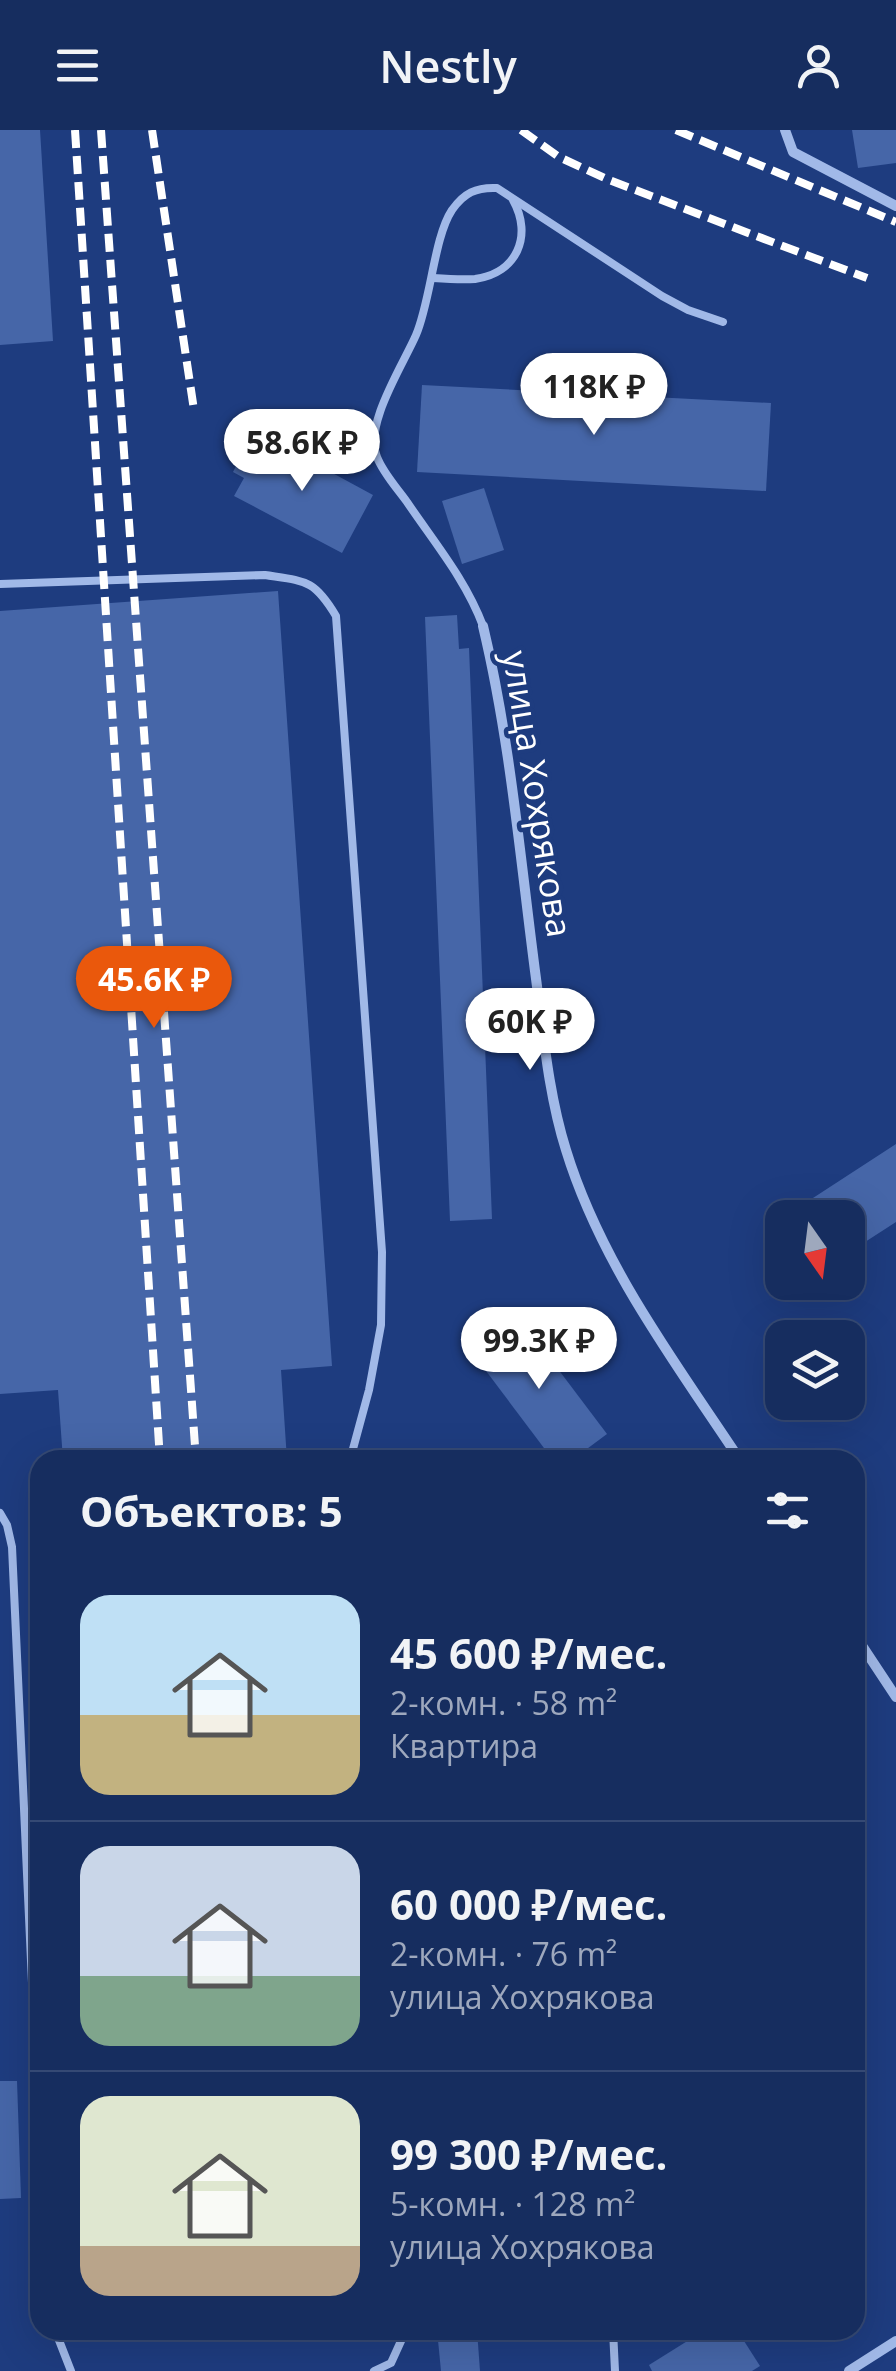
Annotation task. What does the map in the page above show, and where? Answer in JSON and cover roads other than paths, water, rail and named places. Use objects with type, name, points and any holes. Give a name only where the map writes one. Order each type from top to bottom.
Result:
[{"type":"street","points":[[784,130],[793,152],[896,206]]},
{"type":"street","name":"улица Хохрякова","points":[[482,626],[499,694],[544,1038],[566,1149],[583,1196],[631,1292],[734,1450]]},
{"type":"street","points":[[865,1650],[896,1697]]},
{"type":"street","points":[[848,2371],[896,2342]]},
{"type":"lane","points":[[482,626],[458,576],[385,471],[373,442],[384,404],[428,304],[445,222],[464,196],[479,187],[497,188],[662,296],[722,322]]},
{"type":"lane","points":[[434,278],[473,279],[504,270],[512,262],[521,247],[523,228],[511,196]]},
{"type":"lane","points":[[0,584],[265,575],[296,579],[316,587],[336,616],[382,1293],[381,1325],[369,1390],[353,1450]]},
{"type":"lane","points":[[0,1513],[12,1547],[30,1939]]},
{"type":"lane","points":[[60,2340],[71,2371]]},
{"type":"lane","points":[[374,2371],[391,2363],[401,2340]]},
{"type":"lane","points":[[613,2340],[615,2371]]},
{"type":"railway","points":[[75,130],[159,1450]]},
{"type":"railway","points":[[101,130],[195,1450]]},
{"type":"railway","points":[[152,130],[194,410]]},
{"type":"railway","points":[[521,130],[559,157],[609,180],[867,278]]},
{"type":"railway","points":[[676,130],[896,222]]}]
